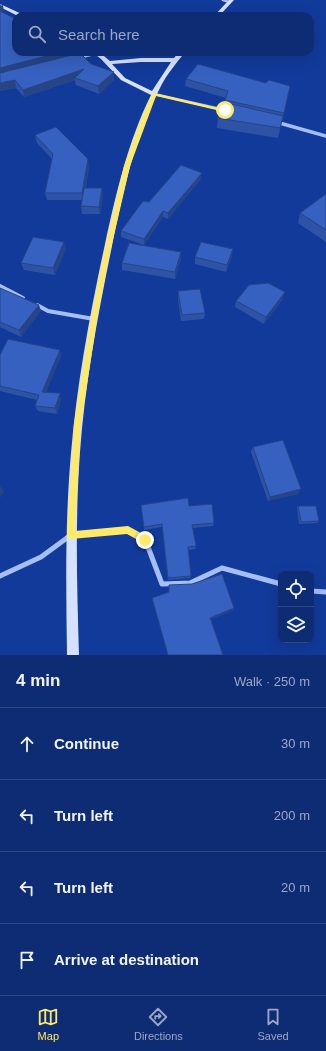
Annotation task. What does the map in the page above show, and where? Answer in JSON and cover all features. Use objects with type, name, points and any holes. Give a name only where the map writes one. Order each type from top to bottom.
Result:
[{"type":"street","points":[[224,0],[231,1]]},
{"type":"street","points":[[220,12],[231,1]]},
{"type":"street","points":[[0,5],[14,12]]},
{"type":"street","points":[[76,59],[85,56]]},
{"type":"street","points":[[102,56],[110,63],[116,73],[124,79],[154,94],[229,111]]},
{"type":"street","points":[[72,655],[71,535],[78,424],[94,319],[106,257],[127,166],[144,117],[154,94],[163,77],[178,56]]},
{"type":"street","points":[[110,63],[141,60],[174,60]]},
{"type":"street","points":[[274,121],[326,136]]},
{"type":"street","points":[[0,286],[28,300]]},
{"type":"street","points":[[34,304],[48,311],[94,319]]},
{"type":"street","points":[[0,576],[41,557],[71,535],[128,530],[145,540],[162,584],[190,583],[222,568],[278,583]]},
{"type":"street","points":[[314,591],[326,592]]},
{"type":"building","points":[[0,11],[12,17],[12,56],[46,56],[0,68]]},
{"type":"building","points":[[68,56],[83,56],[91,64],[114,72],[98,86],[75,78],[84,69],[23,90],[15,80],[0,83],[0,73]]},
{"type":"building","points":[[198,64],[266,83],[269,80],[290,86],[284,113],[225,100],[228,91],[186,79]]},
{"type":"building","points":[[223,102],[283,116],[280,128],[218,118]]},
{"type":"building","points":[[56,127],[88,159],[82,193],[45,193],[53,154],[35,135]]},
{"type":"building","points":[[181,165],[202,173],[168,213],[163,211],[144,239],[121,231],[143,201],[149,202]]},
{"type":"building","points":[[84,188],[102,188],[99,207],[81,206]]},
{"type":"building","points":[[326,194],[326,230],[300,213]]},
{"type":"building","points":[[33,237],[64,242],[53,268],[21,263]]},
{"type":"building","points":[[201,242],[233,249],[227,265],[195,257]]},
{"type":"building","points":[[129,243],[181,252],[175,272],[122,263]]},
{"type":"building","points":[[268,283],[285,292],[266,317],[236,301],[249,285]]},
{"type":"building","points":[[0,288],[39,305],[19,330],[0,322]]},
{"type":"building","points":[[200,289],[205,313],[182,315],[178,291]]},
{"type":"building","points":[[8,339],[60,350],[42,392],[60,393],[55,408],[35,406],[39,395],[0,386],[0,355]]},
{"type":"building","points":[[283,440],[301,489],[270,497],[253,447]]},
{"type":"building","points":[[188,498],[189,506],[212,504],[214,523],[192,525],[196,546],[188,547],[191,576],[168,578],[162,524],[144,527],[141,505]]},
{"type":"building","points":[[298,506],[316,506],[319,521],[301,522]]},
{"type":"building","points":[[222,574],[234,608],[210,618],[223,655],[168,655],[152,598],[169,592],[169,585],[192,584]]},
{"type":"route","points":[[145,540],[128,530],[71,535],[78,424],[94,319],[106,257],[127,166],[144,117],[154,94],[225,110]]}]
